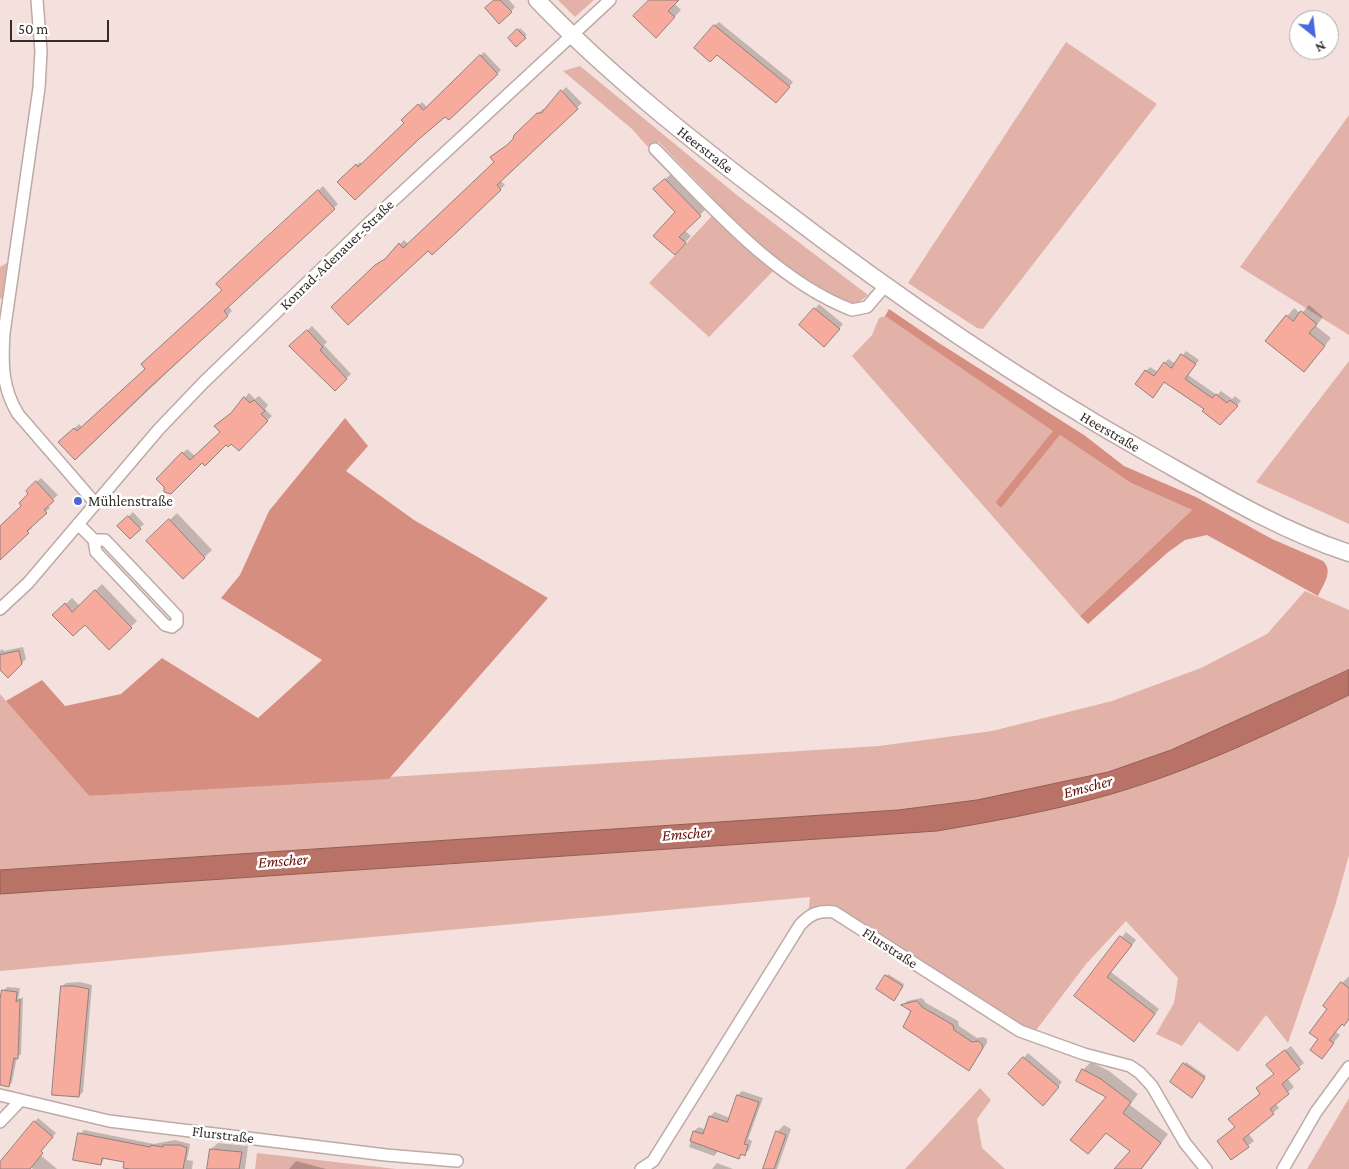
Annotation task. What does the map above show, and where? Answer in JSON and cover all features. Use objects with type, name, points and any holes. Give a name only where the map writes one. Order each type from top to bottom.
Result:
[{"type":"main road","name":"Heerstraße","points":[[537,0],[571,36],[690,139],[885,286],[1045,394],[1119,438],[1281,525],[1347,549]]},
{"type":"street","points":[[38,0],[40,26],[39,88],[4,333],[5,383],[9,398],[18,414],[95,503]]},
{"type":"street","name":"Konrad-Adenauer-Straße","points":[[0,609],[28,583],[159,429],[204,382],[370,222],[595,16],[610,0]]},
{"type":"street","name":"Heerstraße","points":[[655,149],[732,228],[806,286],[852,310],[867,307],[885,286]]},
{"type":"street","points":[[78,524],[94,540],[96,552],[165,625],[172,627],[177,623],[177,616],[104,540],[94,540]]},
{"type":"street","name":"Flurstraße","points":[[641,1169],[653,1161],[800,925],[809,915],[824,910],[834,912],[1020,1031],[1084,1054],[1130,1066],[1140,1073],[1152,1086],[1185,1143],[1206,1169]]},
{"type":"street","points":[[1283,1169],[1316,1112],[1349,1067]]},
{"type":"street","name":"Flurstraße","points":[[0,1095],[109,1121],[386,1155],[457,1161]]},
{"type":"street","points":[[0,1122],[20,1101]]},
{"type":"shaded area","points":[[558,0],[594,0],[575,17]]},
{"type":"shaded area","points":[[1066,42],[1157,104],[983,329],[977,328],[908,283]]},
{"type":"shaded area","points":[[580,66],[738,196],[868,295],[859,302],[849,304],[797,275],[748,235],[659,142],[648,147],[632,129],[563,71]]},
{"type":"shaded area","points":[[1349,115],[1349,335],[1240,267]]},
{"type":"shaded area","points":[[712,216],[731,235],[775,269],[709,337],[649,283]]},
{"type":"shaded area","points":[[10,261],[6,296],[0,299],[0,267]]},
{"type":"shaded area","points":[[889,309],[1084,435],[1124,466],[1196,497],[1272,539],[1323,561],[1328,569],[1328,574],[1318,596],[1207,535],[1185,540],[1167,553],[1088,624],[1080,616],[1192,510],[1131,483],[1060,435],[1002,507],[1000,507],[996,503],[997,500],[1053,431],[885,316]]},
{"type":"shaded area","points":[[885,316],[1054,431],[997,500],[1002,507],[1060,435],[1131,483],[1192,510],[1080,616],[852,356],[872,335],[879,318]]},
{"type":"shaded area","points":[[1349,361],[1349,524],[1256,482]]},
{"type":"shaded area","points":[[345,418],[368,446],[346,471],[414,520],[548,598],[389,779],[89,796],[6,701],[42,680],[65,706],[121,694],[162,658],[258,718],[322,660],[221,598],[240,575],[269,511]]},
{"type":"shaded area","points":[[1305,591],[1349,610],[1349,670],[1171,750],[1107,772],[977,800],[898,810],[0,870],[0,694],[89,796],[879,746],[992,731],[1112,701],[1201,668],[1267,634]]},
{"type":"shaded area","points":[[1349,695],[1349,855],[1335,906],[1288,1043],[1266,1015],[1238,1052],[1199,1022],[1182,1046],[1156,1034],[1174,1003],[1178,978],[1126,921],[1086,964],[1034,1033],[835,911],[808,915],[810,897],[0,971],[0,894],[937,831],[1045,811],[1087,801],[1170,775],[1231,750]]},
{"type":"shaded area","points":[[980,1088],[991,1100],[977,1119],[982,1148],[1005,1169],[905,1169]]},
{"type":"shaded area","points":[[1349,1098],[1349,1169],[1307,1169]]},
{"type":"shaded area","points":[[257,1153],[396,1169],[255,1169]]},
{"type":"water","name":"Emscher","points":[[1349,670],[1349,695],[1201,763],[1170,775],[1087,801],[937,831],[0,894],[0,870],[898,810],[977,800],[1108,772],[1171,750]]},
{"type":"building","points":[[494,0],[500,0],[512,12],[499,24],[485,8]]},
{"type":"building","points":[[649,0],[679,0],[668,11],[675,17],[656,38],[633,16]]},
{"type":"building","points":[[714,25],[790,87],[776,103],[717,55],[710,62],[694,48]]},
{"type":"building","points":[[517,29],[526,38],[516,47],[508,38]]},
{"type":"building","points":[[480,55],[498,74],[449,120],[445,117],[419,139],[355,200],[337,182],[356,164],[358,167],[404,123],[401,120],[418,104],[423,110]]},
{"type":"building","points":[[561,90],[578,109],[497,185],[501,190],[459,230],[432,255],[428,251],[348,325],[331,307],[375,265],[385,259],[399,243],[403,248],[435,218],[494,162],[490,157],[507,145],[514,135],[537,113],[541,113]]},
{"type":"building","points":[[665,179],[701,216],[679,237],[686,243],[675,255],[653,236],[675,212],[653,189]]},
{"type":"building","points":[[318,190],[335,209],[224,311],[228,316],[148,389],[75,460],[58,442],[74,428],[77,431],[145,369],[141,364],[222,290],[216,284]]},
{"type":"building","points":[[814,308],[840,329],[824,347],[799,325]]},
{"type":"building","points":[[1301,311],[1317,324],[1309,333],[1325,346],[1304,372],[1265,341],[1286,315],[1293,321]]},
{"type":"building","points":[[307,330],[323,347],[320,350],[347,379],[335,391],[289,346]]},
{"type":"building","points":[[1181,354],[1196,364],[1185,379],[1212,398],[1216,394],[1227,403],[1230,400],[1238,406],[1220,425],[1202,411],[1204,409],[1164,382],[1153,398],[1135,384],[1145,370],[1154,376],[1164,362],[1171,368]]},
{"type":"building","points":[[244,397],[250,403],[254,400],[265,411],[261,414],[268,421],[239,451],[231,444],[228,447],[226,445],[205,466],[202,463],[171,494],[164,492],[164,487],[156,479],[182,452],[190,460],[220,432],[214,426],[231,413]]},
{"type":"building","points":[[36,481],[54,501],[44,510],[47,513],[27,531],[29,533],[0,560],[0,526],[21,506],[19,503],[28,494],[26,491]]},
{"type":"building","points":[[128,516],[141,529],[130,539],[117,526]]},
{"type":"building","points":[[169,519],[205,558],[183,579],[146,541]]},
{"type":"building","points":[[95,590],[132,628],[109,650],[85,625],[73,636],[52,615],[65,603],[72,612]]},
{"type":"building","points":[[19,651],[22,664],[8,678],[0,670],[0,655]]},
{"type":"building","points":[[1120,936],[1132,945],[1107,977],[1155,1014],[1134,1042],[1074,996]]},
{"type":"building","points":[[885,975],[903,986],[894,1001],[876,989]]},
{"type":"building","points":[[1341,982],[1349,988],[1349,1019],[1344,1026],[1342,1024],[1329,1040],[1334,1043],[1322,1059],[1310,1050],[1318,1039],[1309,1033],[1327,1009],[1323,1006]]},
{"type":"building","points":[[61,986],[89,989],[79,1097],[52,1095]]},
{"type":"building","points":[[2,990],[17,992],[16,1002],[20,999],[18,1059],[14,1058],[9,1087],[0,1085],[0,999]]},
{"type":"building","points":[[917,1001],[922,1007],[953,1025],[954,1030],[972,1042],[978,1041],[982,1044],[983,1048],[969,1071],[903,1027],[911,1011],[901,1005]]},
{"type":"building","points":[[1285,1050],[1300,1069],[1282,1084],[1289,1094],[1270,1109],[1274,1114],[1243,1139],[1249,1147],[1231,1160],[1217,1141],[1235,1127],[1228,1119],[1260,1094],[1256,1088],[1274,1074],[1266,1065]]},
{"type":"building","points":[[1023,1057],[1059,1087],[1043,1106],[1008,1074]]},
{"type":"building","points":[[1183,1063],[1205,1078],[1192,1098],[1170,1082]]},
{"type":"building","points":[[1082,1069],[1101,1079],[1131,1102],[1123,1113],[1161,1143],[1141,1169],[1114,1169],[1130,1151],[1106,1133],[1088,1154],[1070,1140],[1106,1097],[1076,1081]]},
{"type":"building","points":[[737,1095],[759,1102],[744,1144],[748,1145],[745,1156],[741,1154],[739,1159],[690,1141],[693,1131],[703,1134],[709,1116],[727,1122]]},
{"type":"building","points":[[34,1121],[53,1137],[41,1151],[43,1153],[30,1169],[0,1169],[0,1162]]},
{"type":"building","points":[[776,1131],[786,1135],[774,1169],[763,1169]]},
{"type":"building","points":[[78,1133],[150,1147],[151,1145],[163,1147],[163,1145],[180,1145],[187,1148],[183,1169],[130,1169],[123,1168],[124,1162],[102,1158],[101,1165],[73,1160]]},
{"type":"building","points":[[210,1149],[242,1152],[239,1169],[207,1169]]},
{"type":"place","name":"Mühlenstraße","points":[[78,501]]}]
